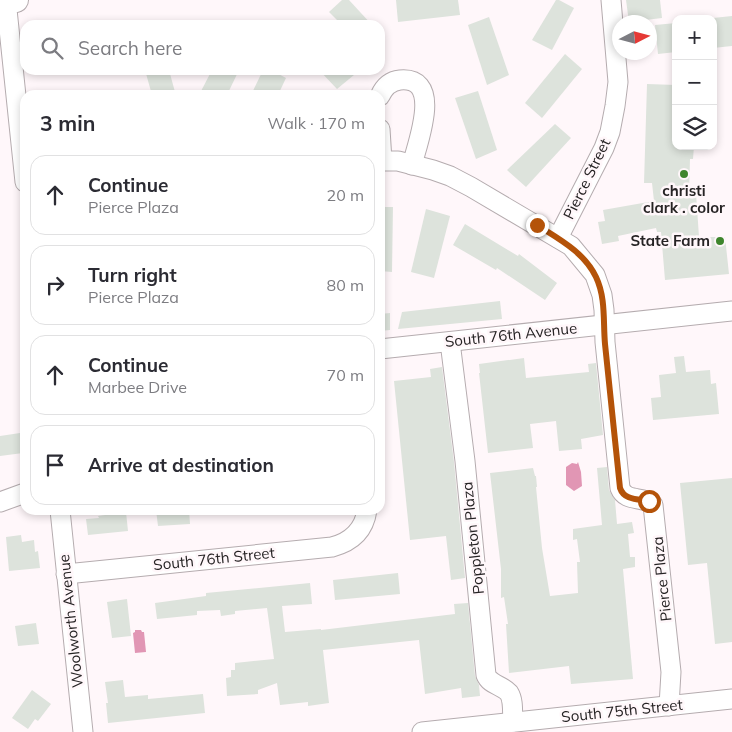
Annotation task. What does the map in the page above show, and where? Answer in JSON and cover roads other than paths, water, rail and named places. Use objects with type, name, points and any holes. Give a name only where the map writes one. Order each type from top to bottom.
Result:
[{"type":"street","name":"Pierce Street","points":[[558,238],[604,148],[616,106],[618,82],[611,0]]},
{"type":"street","points":[[7,1],[20,132]]},
{"type":"street","points":[[383,90],[390,83],[398,80],[412,82],[422,92],[426,110],[393,162]]},
{"type":"street","points":[[385,142],[393,162]]},
{"type":"street","points":[[393,162],[450,176],[575,249],[595,275],[602,296],[605,325]]},
{"type":"street","name":"South 76th Avenue","points":[[385,348],[732,311]]},
{"type":"street","name":"Pierce Plaza","points":[[605,325],[620,488],[622,494],[627,497],[649,501],[653,505],[671,672],[669,706]]},
{"type":"street","name":"Poppleton Plaza","points":[[450,342],[465,461],[486,675],[491,682],[508,693],[512,700],[513,722]]},
{"type":"street","points":[[0,502],[20,495]]},
{"type":"street","name":"Woolworth Avenue","points":[[60,515],[83,732]]},
{"type":"street","name":"South 76th Street","points":[[66,574],[332,547],[348,542],[358,533],[366,515]]},
{"type":"street","name":"South 75th Street","points":[[422,732],[732,699]]},
{"type":"place","name":"christi clark . color","points":[[684,174]]},
{"type":"place","name":"State Farm","points":[[720,241]]}]
